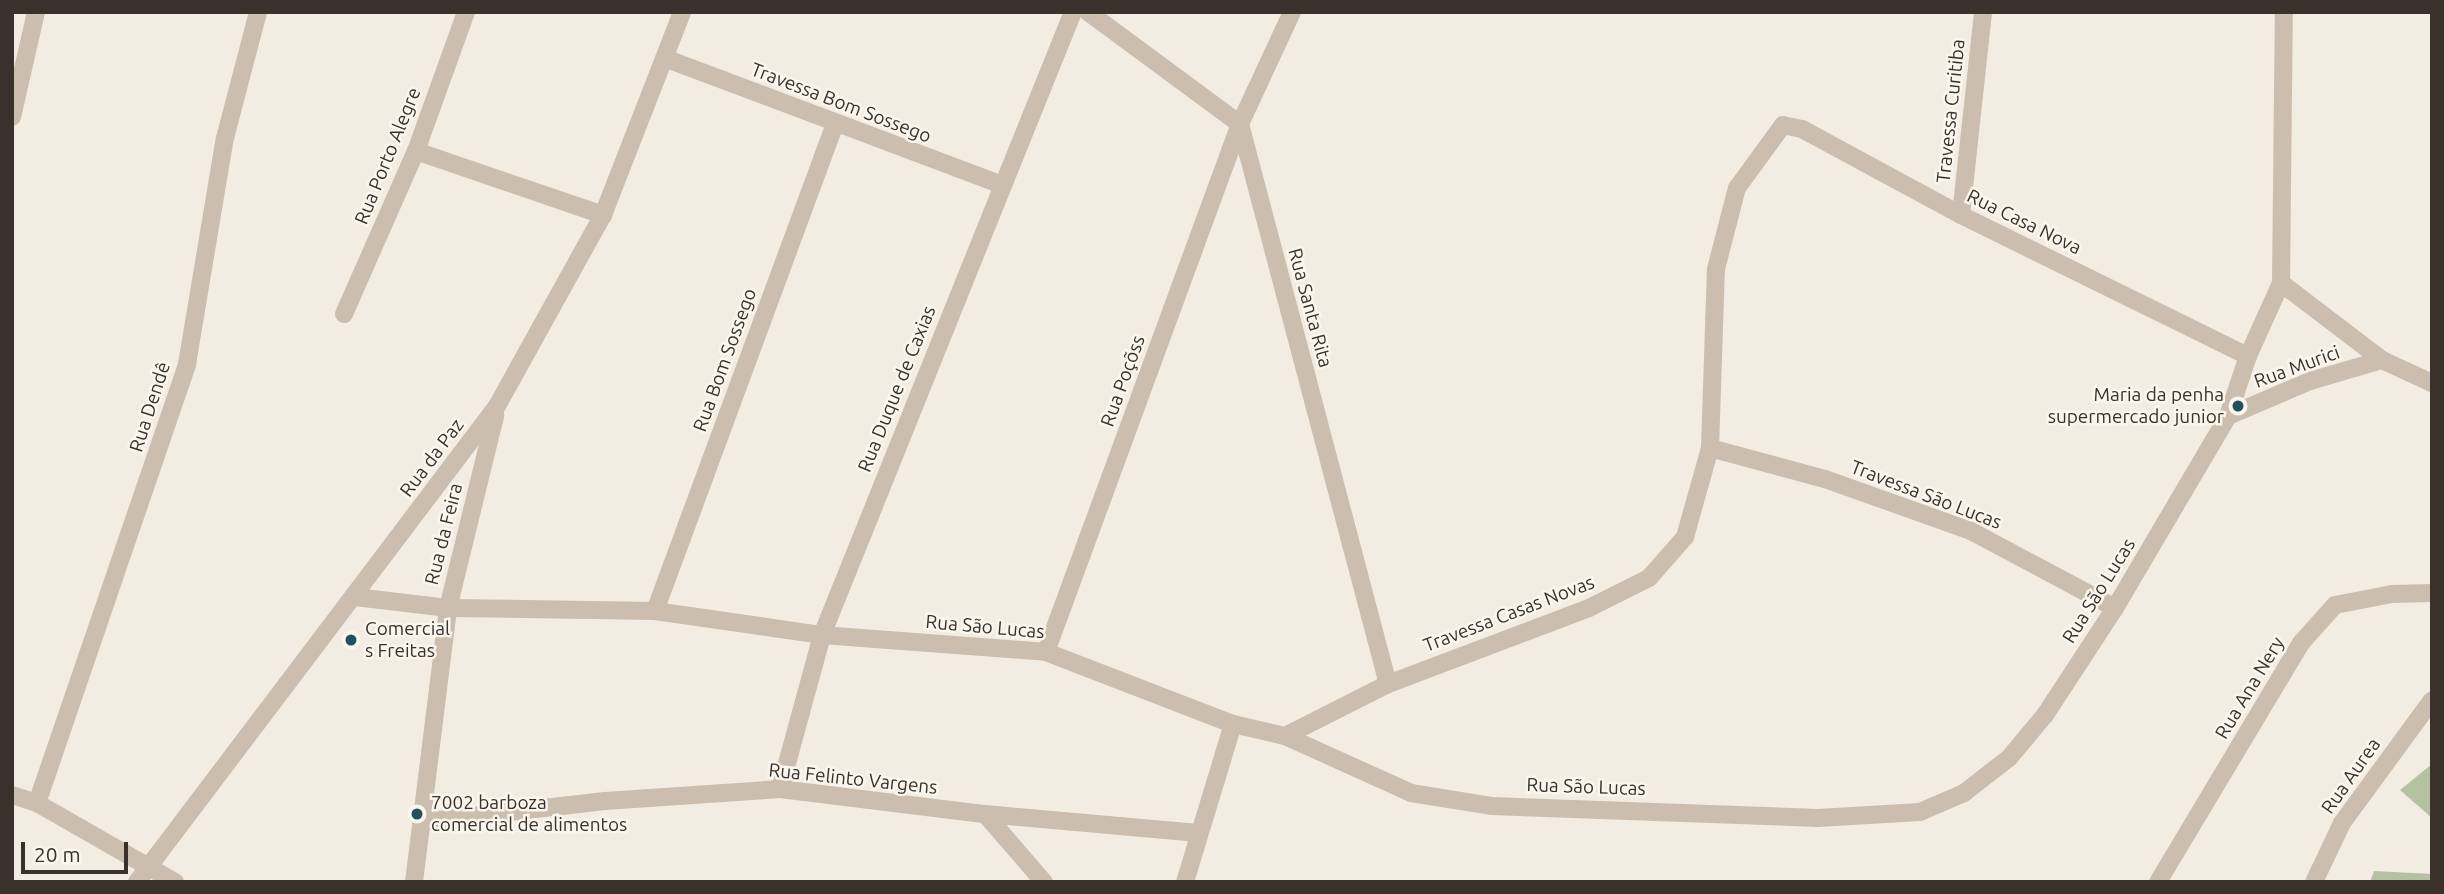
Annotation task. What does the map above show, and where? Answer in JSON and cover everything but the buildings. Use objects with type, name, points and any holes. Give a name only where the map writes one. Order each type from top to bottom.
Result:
[{"type":"street","points":[[12,117],[36,12]]},
{"type":"street","name":"Rua Dendê","points":[[37,803],[187,364],[225,138],[248,36],[258,12]]},
{"type":"street","name":"Rua Porto Alegre","points":[[344,314],[416,151],[466,12]]},
{"type":"street","name":"Rua da Paz","points":[[137,882],[497,406],[603,215],[667,59],[682,12]]},
{"type":"street","name":"Rua Duque de Caxias","points":[[780,789],[822,635],[1000,184],[1073,12]]},
{"type":"street","points":[[1088,12],[1240,124]]},
{"type":"street","name":"Rua Poçõss","points":[[1046,652],[1240,124],[1292,12]]},
{"type":"street","name":"Travessa Curitiba","points":[[1961,215],[1983,12]]},
{"type":"street","name":"Rua São Lucas","points":[[355,597],[447,608],[655,611],[822,635],[1046,652],[1233,724],[1285,736],[1411,793],[1491,806],[1818,818],[1920,812],[1964,793],[2008,758],[2045,715],[2115,608],[2228,416],[2248,356],[2281,283],[2284,12]]},
{"type":"street","name":"Travessa Bom Sossego","points":[[667,59],[1000,184]]},
{"type":"street","name":"Rua Bom Sossego","points":[[655,611],[835,124]]},
{"type":"street","name":"Rua Santa Rita","points":[[1240,124],[1388,684]]},
{"type":"street","name":"Rua Casa Nova","points":[[1783,125],[1802,129],[1961,215],[2248,356]]},
{"type":"street","name":"Travessa Casas Novas","points":[[1285,736],[1388,684],[1545,626],[1649,578],[1685,537],[1710,448],[1716,269],[1737,188],[1783,125]]},
{"type":"street","points":[[416,151],[603,215]]},
{"type":"street","name":"Rua Murici","points":[[2281,283],[2382,360],[2432,383]]},
{"type":"street","name":"Rua Murici","points":[[2228,416],[2310,381],[2382,360]]},
{"type":"street","name":"Rua da Feira","points":[[414,882],[447,608],[497,406]]},
{"type":"street","name":"Travessa São Lucas","points":[[1710,448],[1825,479],[1971,531],[2115,608]]},
{"type":"street","name":"Rua Ana Nery","points":[[2158,882],[2301,643],[2335,606],[2392,594],[2432,593]]},
{"type":"street","name":"Rua Aurea","points":[[2314,882],[2342,823],[2432,700]]},
{"type":"street","points":[[1185,882],[1233,724]]},
{"type":"street","name":"Rua Felinto Vargens","points":[[421,822],[605,801],[780,789],[985,814],[1198,833]]},
{"type":"street","points":[[12,795],[37,803],[148,864],[175,882]]},
{"type":"street","points":[[985,814],[1044,882]]},
{"type":"green space","points":[[2432,764],[2432,818],[2400,790]]},
{"type":"green space","points":[[2374,871],[2432,874],[2432,882],[2370,882]]},
{"type":"place","name":"Maria da penha supermercado junior","points":[[2238,406]]},
{"type":"place","name":"Comercial s Freitas","points":[[351,640]]},
{"type":"place","name":"7002 barboza comercial de alimentos","points":[[417,814]]}]
